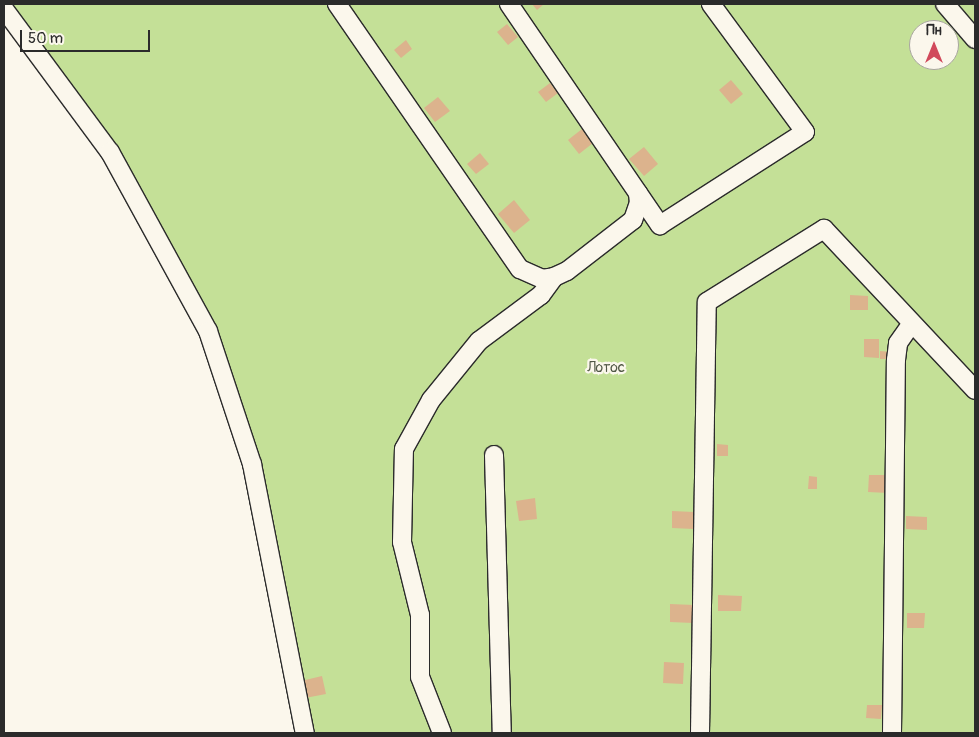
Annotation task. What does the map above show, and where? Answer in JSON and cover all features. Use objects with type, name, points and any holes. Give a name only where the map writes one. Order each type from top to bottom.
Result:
[{"type":"street","points":[[337,4],[512,260],[530,275],[542,279],[554,278]]},
{"type":"street","points":[[509,4],[660,224],[805,132],[711,4]]},
{"type":"street","points":[[945,4],[975,39]]},
{"type":"street","points":[[4,10],[110,152],[208,331],[252,464],[305,733]]},
{"type":"street","points":[[442,733],[420,677],[420,615],[402,542],[404,449],[431,400],[479,341],[541,294],[554,278],[633,220],[639,203],[638,193]]},
{"type":"street","points":[[700,733],[707,302],[824,228],[975,390]]},
{"type":"street","points":[[892,733],[896,360],[898,343],[912,323]]},
{"type":"street","points":[[494,454],[502,733]]},
{"type":"green space","name":"Лотос","points":[[4,4],[975,4],[975,733],[305,733],[252,464],[208,331],[110,152]]},
{"type":"building","points":[[532,4],[544,4],[537,10]]},
{"type":"building","points":[[507,24],[518,37],[508,45],[497,32]]},
{"type":"building","points":[[406,40],[412,49],[401,58],[394,50]]},
{"type":"building","points":[[731,80],[743,94],[731,104],[719,90]]},
{"type":"building","points":[[550,83],[558,93],[546,102],[538,92]]},
{"type":"building","points":[[438,97],[450,111],[435,122],[424,108]]},
{"type":"building","points":[[582,129],[593,143],[579,154],[568,140]]},
{"type":"building","points":[[644,147],[658,164],[644,176],[629,159]]},
{"type":"building","points":[[480,153],[489,164],[476,174],[467,164]]},
{"type":"building","points":[[514,200],[530,220],[514,233],[498,214]]},
{"type":"building","points":[[850,295],[868,296],[868,310],[850,310]]},
{"type":"building","points":[[864,339],[879,339],[879,358],[864,357]]},
{"type":"building","points":[[880,351],[892,352],[891,359],[880,359]]},
{"type":"building","points":[[717,444],[728,445],[728,456],[717,456]]},
{"type":"building","points":[[869,475],[888,475],[888,493],[868,492]]},
{"type":"building","points":[[809,476],[817,477],[817,489],[808,489]]},
{"type":"building","points":[[535,498],[537,519],[519,521],[516,501]]},
{"type":"building","points":[[672,511],[694,512],[693,529],[672,528]]},
{"type":"building","points":[[906,516],[927,517],[927,530],[906,529]]},
{"type":"building","points":[[718,595],[742,596],[741,611],[718,611]]},
{"type":"building","points":[[670,604],[694,605],[693,623],[670,622]]},
{"type":"building","points":[[907,613],[925,613],[924,628],[907,628]]},
{"type":"building","points":[[664,662],[684,663],[683,684],[663,683]]},
{"type":"building","points":[[322,676],[326,694],[305,698],[301,681]]},
{"type":"building","points":[[867,705],[882,705],[881,719],[866,718]]}]
